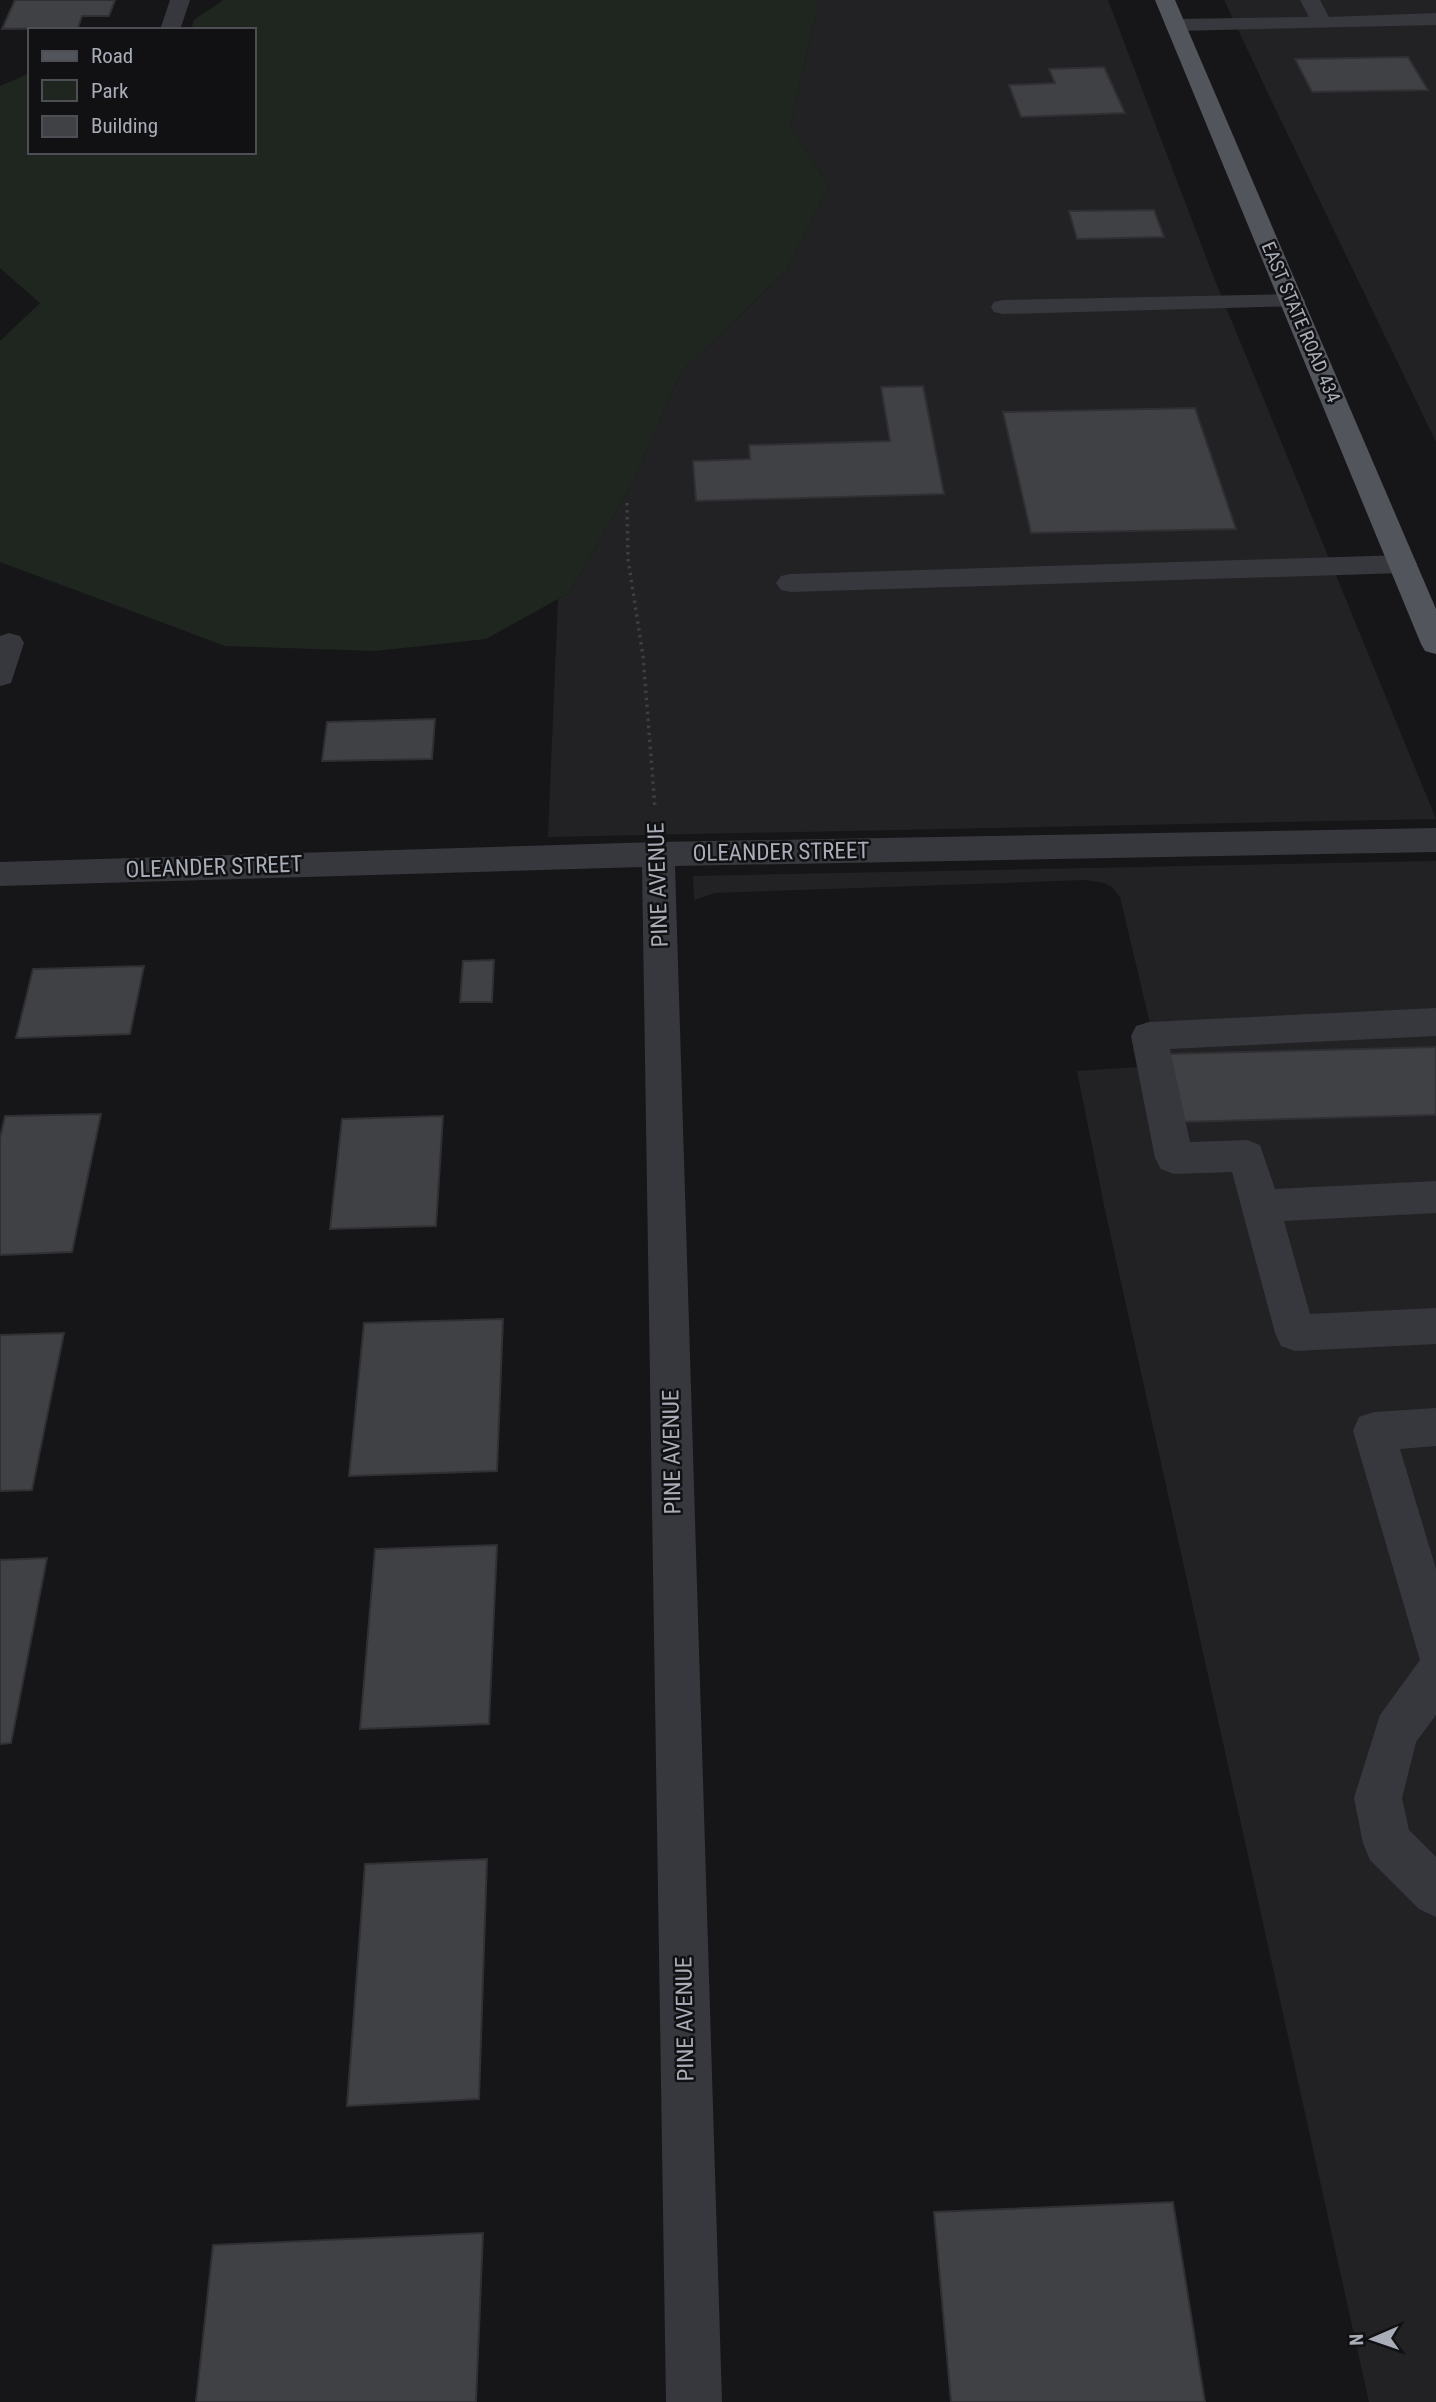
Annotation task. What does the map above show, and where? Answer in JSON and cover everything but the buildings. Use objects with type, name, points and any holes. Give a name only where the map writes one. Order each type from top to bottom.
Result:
[{"type":"main road","name":"EAST STATE ROAD 434","points":[[1165,0],[1436,644]]},
{"type":"street","points":[[171,28],[180,0]]},
{"type":"street","points":[[1310,0],[1322,23]]},
{"type":"street","points":[[1175,25],[1436,19]]},
{"type":"street","points":[[1003,307],[1293,300]]},
{"type":"street","points":[[791,583],[1403,564]]},
{"type":"street","points":[[0,676],[9,643]]},
{"type":"street","name":"OLEANDER STREET","points":[[0,874],[659,854],[1436,840]]},
{"type":"street","name":"PINE AVENUE","points":[[659,854],[694,2402]]},
{"type":"street","points":[[1436,1022],[1149,1036],[1174,1158],[1247,1156],[1295,1333],[1436,1326]]},
{"type":"street","points":[[1261,1206],[1436,1198]]},
{"type":"street","points":[[1436,1427],[1374,1431],[1436,1645]]},
{"type":"street","points":[[1431,1692],[1396,1731],[1378,1798],[1387,1843],[1436,1892]]},
{"type":"path","name":"PINE AVENUE","points":[[627,503],[628,559],[643,656],[659,854]]},
{"type":"shaded area","points":[[819,0],[1108,0],[1214,278],[1436,819],[548,837],[558,599],[569,593],[634,480],[680,373],[787,270],[829,186],[790,126]]},
{"type":"shaded area","points":[[1224,0],[1436,0],[1436,442],[1274,106]]},
{"type":"shaded area","points":[[1436,861],[1436,2402],[1369,2402],[1105,1210],[1077,1071],[1140,1067],[1157,1053],[1120,897],[1112,887],[1104,883],[1086,880],[715,893],[694,900],[693,876]]},
{"type":"green space","points":[[223,0],[819,0],[790,126],[829,186],[787,270],[680,373],[634,480],[569,593],[486,639],[375,651],[225,646],[0,562],[0,341],[40,303],[0,268],[0,86],[28,74],[28,154],[256,154],[256,28],[192,28],[194,20]]}]
